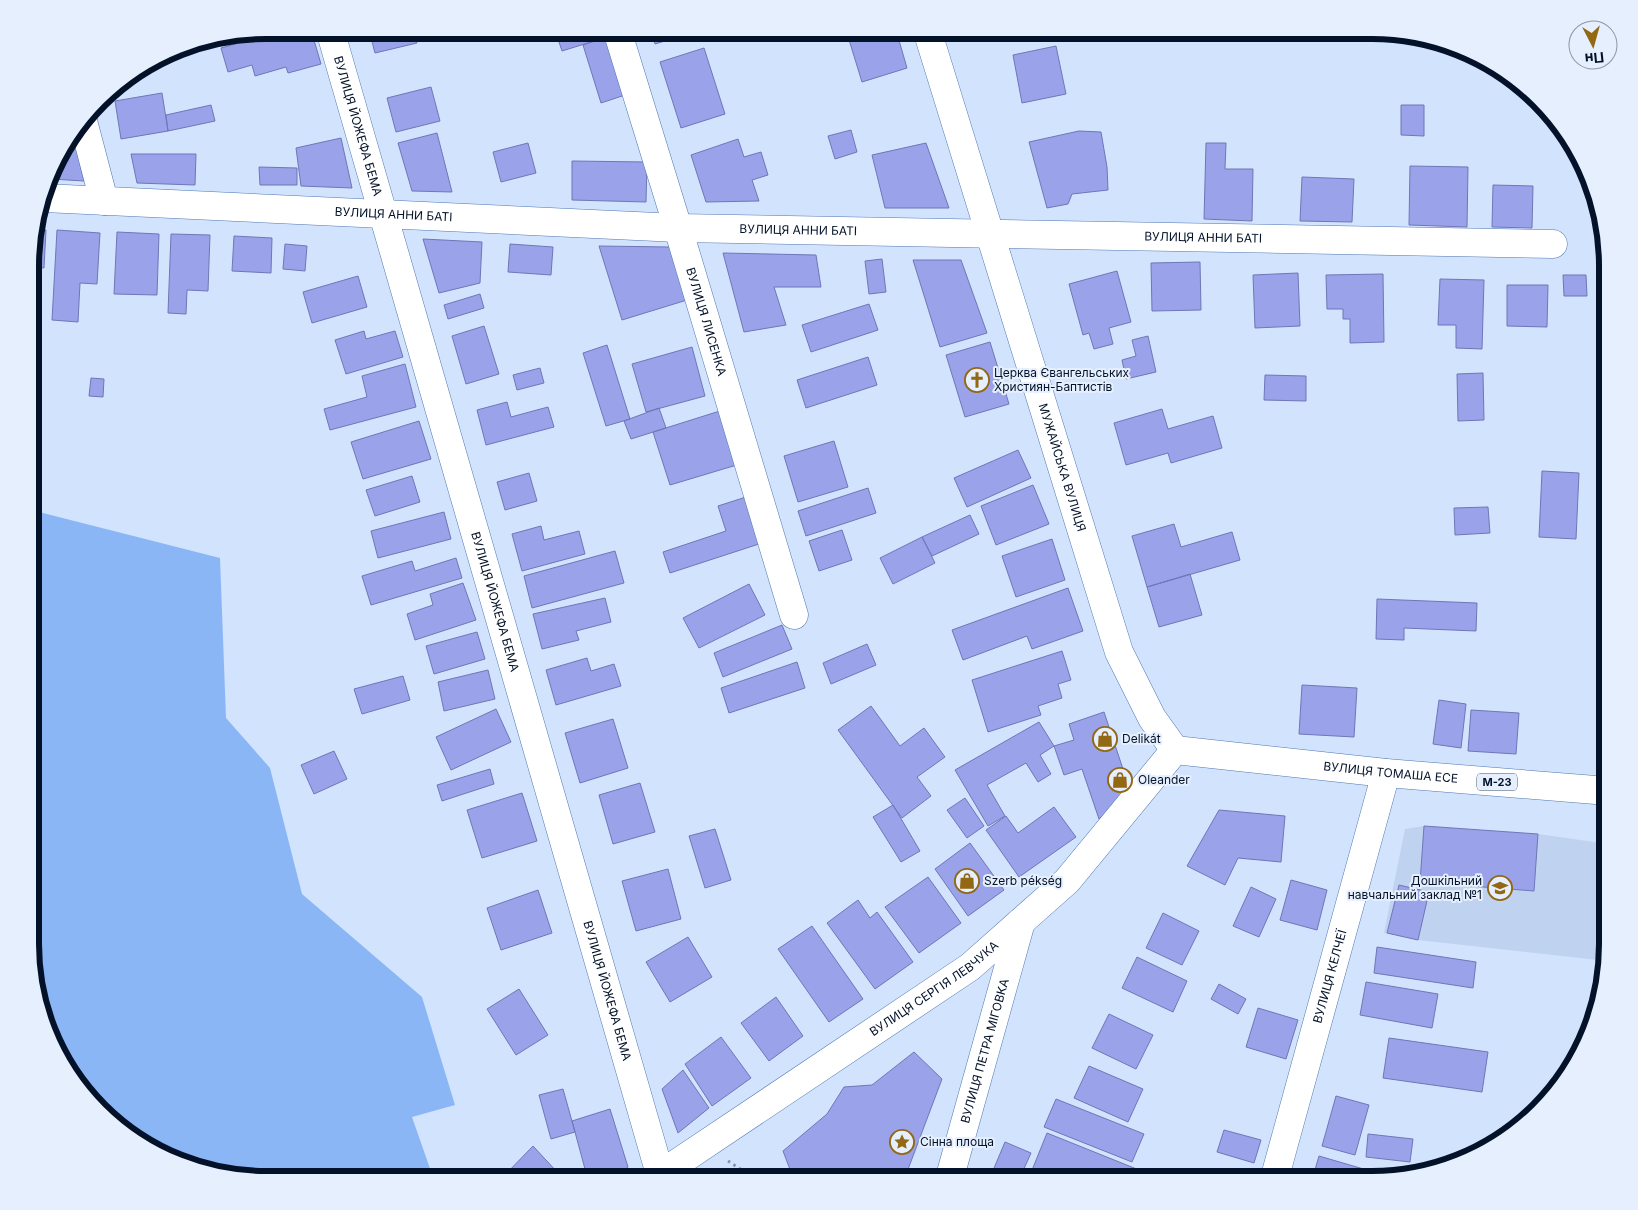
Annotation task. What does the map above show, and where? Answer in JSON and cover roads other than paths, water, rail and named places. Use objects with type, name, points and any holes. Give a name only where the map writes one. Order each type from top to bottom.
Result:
[{"type":"main road","name":"ВУЛИЦЯ ЙОЖЕФА БЕМА","points":[[333,39],[654,1171]]},
{"type":"main road","name":"ВУЛИЦЯ ЛИСЕНКА","points":[[620,39],[794,615]]},
{"type":"main road","name":"МУЖАЙСЬКА ВУЛИЦЯ","points":[[930,39],[1119,652],[1152,718],[1175,750]]},
{"type":"main road","points":[[85,128],[104,201]]},
{"type":"main road","name":"ВУЛИЦЯ АННИ БАТІ","points":[[49,198],[678,228],[1553,244]]},
{"type":"main road","name":"ВУЛИЦЯ СЕРГІЯ ЛЕВЧУКА","points":[[665,1171],[970,967],[1067,881],[1175,750]]},
{"type":"main road","name":"ВУЛИЦЯ ТОМАША ЕСЕ","points":[[1175,750],[1386,773],[1599,791]]},
{"type":"main road","name":"ВУЛИЦЯ КЕЛЧЕЇ","points":[[1276,1171],[1386,773]]},
{"type":"main road","name":"ВУЛИЦЯ ПЕТРА МІГОВКА","points":[[951,1171],[1021,922]]},
{"type":"place","name":"Церква Євангельських Християн-Баптистів","points":[[977,380]]},
{"type":"place","name":"Delikát","points":[[1105,739]]},
{"type":"place","name":"Oleander","points":[[1120,780]]},
{"type":"place","name":"Szerb pékség","points":[[967,881]]},
{"type":"place","name":"Дошкільний навчальний заклад №1","points":[[1500,888]]},
{"type":"place","name":"Сінна площа","points":[[902,1142]]}]
